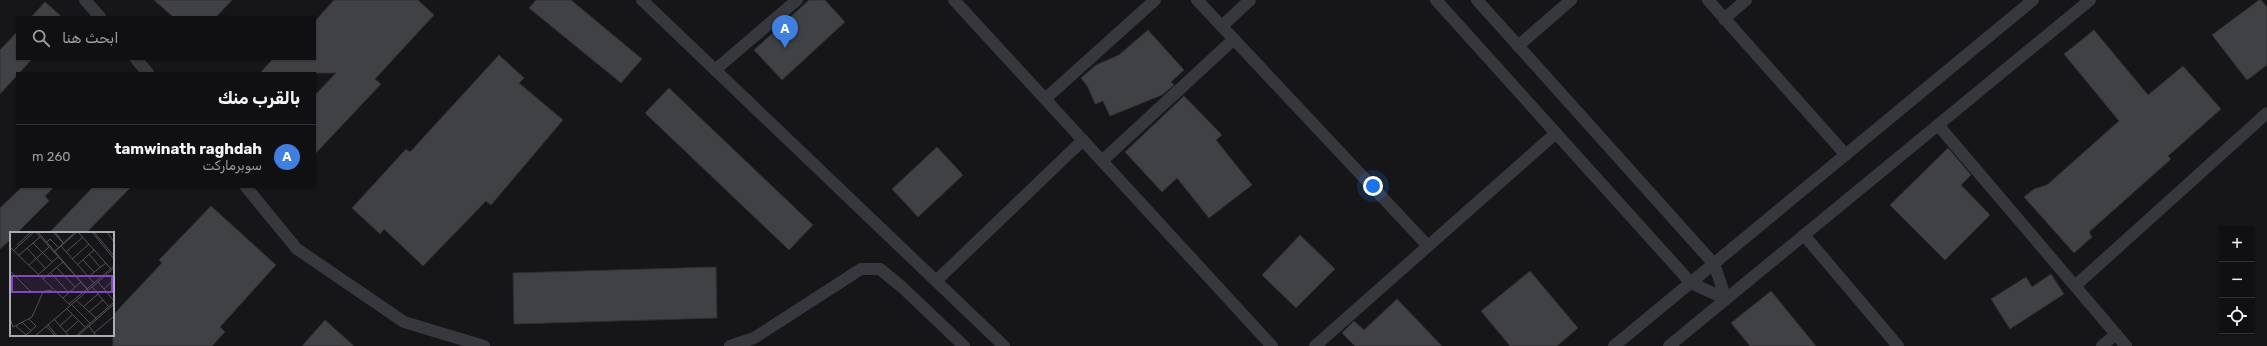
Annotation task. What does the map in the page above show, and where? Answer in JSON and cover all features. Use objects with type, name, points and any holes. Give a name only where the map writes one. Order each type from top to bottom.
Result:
[{"type":"street","points":[[85,0],[99,16]]},
{"type":"street","points":[[642,0],[1004,346]]},
{"type":"street","points":[[716,70],[797,0]]},
{"type":"street","points":[[954,0],[1272,346]]},
{"type":"street","points":[[1045,99],[1155,0]]},
{"type":"street","points":[[1197,0],[1428,246]]},
{"type":"street","points":[[1222,26],[1250,0]]},
{"type":"street","points":[[1436,0],[1691,283],[1726,299]]},
{"type":"street","points":[[1477,0],[1714,264],[1726,299]]},
{"type":"street","points":[[1518,46],[1571,0]]},
{"type":"street","points":[[1708,0],[1846,155]]},
{"type":"street","points":[[1724,19],[1746,0]]},
{"type":"street","points":[[1614,346],[2033,0]]},
{"type":"street","points":[[1669,346],[2090,0]]},
{"type":"street","points":[[1102,162],[1234,39]]},
{"type":"street","points":[[137,60],[147,72]]},
{"type":"street","points":[[2075,286],[2266,115]]},
{"type":"street","points":[[1938,125],[2126,346]]},
{"type":"street","points":[[1315,346],[1556,134]]},
{"type":"street","points":[[936,281],[1083,140]]},
{"type":"street","points":[[247,188],[297,249],[404,322],[484,346]]},
{"type":"street","points":[[1804,235],[1898,346]]},
{"type":"street","points":[[730,346],[754,338],[861,269],[880,269],[903,288],[964,346]]},
{"type":"street","points":[[2102,346],[2116,334]]},
{"type":"building","points":[[154,0],[232,0],[217,16],[172,16]]},
{"type":"building","points":[[334,0],[418,0],[434,15],[375,79],[381,84],[316,153],[316,94],[336,73],[261,72],[272,60],[316,60],[316,20]]},
{"type":"building","points":[[536,0],[571,0],[642,59],[621,83],[529,8]]},
{"type":"building","points":[[809,0],[825,0],[845,22],[782,80],[754,50]]},
{"type":"building","points":[[2261,0],[2267,7],[2267,65],[2247,80],[2212,35]]},
{"type":"building","points":[[45,2],[61,16],[32,16]]},
{"type":"building","points":[[1148,30],[1184,70],[1171,82],[1174,85],[1162,95],[1110,116],[1103,101],[1095,104],[1088,87],[1081,78],[1096,65],[1119,55]]},
{"type":"building","points":[[2094,30],[2148,95],[2183,66],[2221,109],[2168,156],[2171,159],[2089,232],[2092,237],[2074,253],[2024,197],[2034,189],[2047,185],[2119,121],[2064,54]]},
{"type":"building","points":[[16,33],[16,60],[31,60],[20,72],[16,72],[16,76],[0,94],[0,50]]},
{"type":"building","points":[[499,55],[524,78],[519,83],[563,120],[491,205],[486,201],[423,266],[384,229],[380,234],[352,208],[406,149],[410,152]]},
{"type":"building","points":[[669,88],[813,225],[789,250],[645,113]]},
{"type":"building","points":[[1184,96],[1222,135],[1216,140],[1252,185],[1209,218],[1177,178],[1162,192],[1125,152]]},
{"type":"building","points":[[937,147],[963,175],[918,217],[892,189]]},
{"type":"building","points":[[1948,148],[1971,175],[1961,185],[1990,215],[1945,260],[1890,205]]},
{"type":"building","points":[[21,188],[53,188],[45,196],[49,201],[18,232],[10,232],[10,240],[0,249],[0,208]]},
{"type":"building","points":[[92,188],[130,188],[87,232],[50,232]]},
{"type":"building","points":[[211,206],[276,265],[220,327],[225,332],[212,346],[113,346],[114,314],[162,263],[159,260]]},
{"type":"building","points":[[1300,235],[1335,269],[1296,308],[1262,275]]},
{"type":"building","points":[[716,267],[717,318],[514,324],[513,273]]},
{"type":"building","points":[[1530,271],[1578,328],[1557,346],[1510,346],[1481,311]]},
{"type":"building","points":[[2051,274],[2064,294],[2010,329],[1991,299],[2026,277],[2032,287]]},
{"type":"building","points":[[1771,291],[1816,346],[1750,346],[1731,323]]},
{"type":"building","points":[[1397,299],[1442,346],[1355,346],[1342,333],[1354,321],[1364,330]]},
{"type":"building","points":[[325,320],[354,346],[302,346]]},
{"type":"place","name":"tamwinath raghdah","points":[[785,48]]}]
